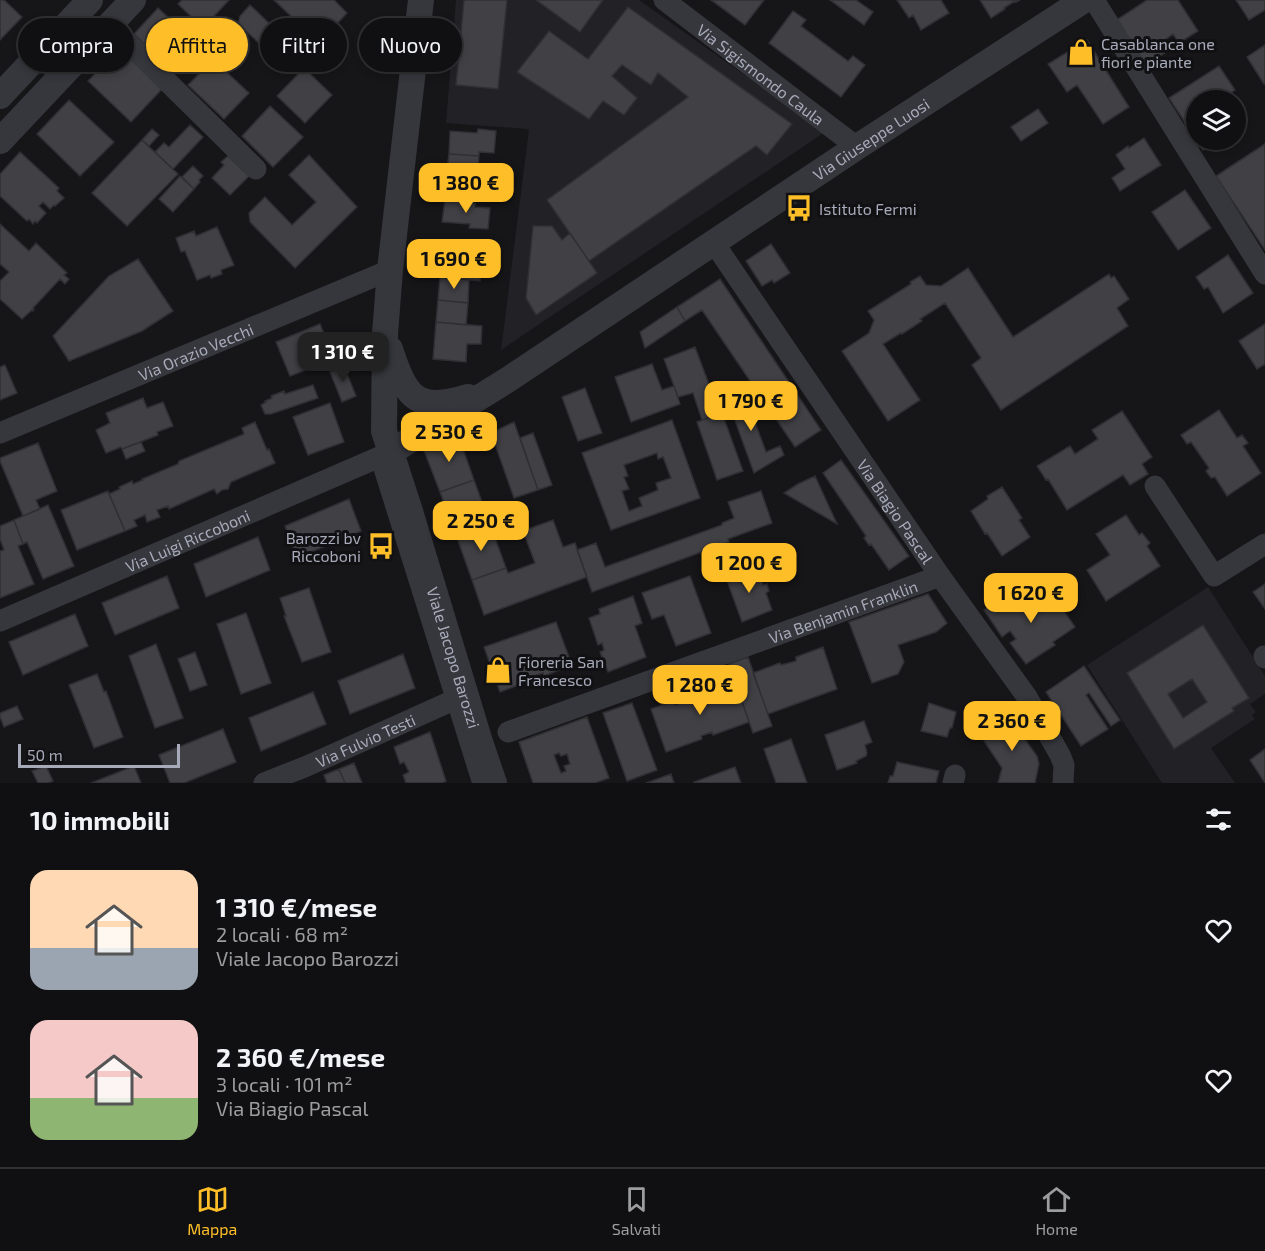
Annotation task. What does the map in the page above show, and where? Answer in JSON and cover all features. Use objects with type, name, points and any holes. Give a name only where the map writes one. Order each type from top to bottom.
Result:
[{"type":"street","points":[[0,96],[90,0]]},
{"type":"street","points":[[116,18],[133,0]]},
{"type":"street","name":"Viale Jacopo Barozzi","points":[[421,0],[390,270],[385,334],[383,455],[458,698],[480,742],[494,783]]},
{"type":"street","name":"Via Sigismondo Caula","points":[[664,0],[857,147]]},
{"type":"street","points":[[1094,0],[1265,273]]},
{"type":"street","name":"Via Giuseppe Luosi","points":[[383,455],[509,379],[1073,3]]},
{"type":"street","points":[[134,50],[256,170]]},
{"type":"street","points":[[0,141],[65,72]]},
{"type":"street","name":"Via Biagio Pascal","points":[[714,243],[940,576],[1027,697],[1055,744],[1064,765],[1063,783]]},
{"type":"street","name":"Via Orazio Vecchi","points":[[0,433],[390,270]]},
{"type":"street","name":"Via Giuseppe Luosi","points":[[385,334],[400,378],[414,396],[424,401],[437,404],[452,402],[509,379]]},
{"type":"street","name":"Via Luigi Riccoboni","points":[[0,621],[383,455]]},
{"type":"street","points":[[1155,486],[1214,576],[1265,544]]},
{"type":"street","name":"Via Benjamin Franklin","points":[[508,732],[940,576]]},
{"type":"street","name":"Via Fulvio Testi","points":[[264,783],[310,775],[458,698]]},
{"type":"lane","points":[[458,698],[477,783]]},
{"type":"shaded area","points":[[456,0],[639,0],[825,132],[501,350],[529,129],[446,123],[450,72],[462,72],[462,18],[455,18]]},
{"type":"shaded area","points":[[1208,587],[1265,676],[1265,694],[1250,704],[1256,712],[1252,715],[1255,719],[1211,748],[1235,783],[1162,783],[1087,665]]},
{"type":"building","points":[[0,0],[4,0],[22,17],[18,18],[18,21],[0,40]]},
{"type":"building","points":[[182,0],[229,0],[212,18],[193,18],[178,4]]},
{"type":"building","points":[[274,0],[334,0],[347,13],[342,18],[293,18]]},
{"type":"building","points":[[464,0],[507,0],[498,89],[456,85],[457,72],[462,72]]},
{"type":"building","points":[[536,0],[603,0],[580,32]]},
{"type":"building","points":[[711,0],[764,0],[745,25]]},
{"type":"building","points":[[830,0],[856,0],[873,12],[864,25]]},
{"type":"building","points":[[897,0],[941,0],[949,13],[921,30],[913,15],[909,18]]},
{"type":"building","points":[[980,0],[1020,0],[991,18]]},
{"type":"building","points":[[1147,0],[1178,0],[1198,31],[1179,43],[1173,34],[1165,40],[1171,49],[1144,66],[1115,21]]},
{"type":"building","points":[[1236,0],[1265,0],[1265,10],[1249,20]]},
{"type":"building","points":[[250,5],[264,18],[260,18],[260,44],[248,33],[248,18],[240,18]]},
{"type":"building","points":[[628,7],[792,124],[767,155],[756,146],[589,261],[547,200],[688,97],[658,73],[651,85],[622,65],[612,76],[637,98],[624,115],[603,101],[589,119],[517,72],[549,31],[588,59]]},
{"type":"building","points":[[158,8],[169,18],[149,18]]},
{"type":"building","points":[[793,11],[806,20],[801,26],[848,61],[853,56],[865,65],[841,97],[769,43]]},
{"type":"building","points":[[146,21],[146,46],[134,34]]},
{"type":"building","points":[[1087,40],[1129,107],[1103,124],[1077,85],[1067,92],[1048,64]]},
{"type":"building","points":[[1265,45],[1265,84],[1264,84],[1247,57]]},
{"type":"building","points":[[134,60],[163,88],[131,122],[88,81],[97,72],[134,72]]},
{"type":"building","points":[[1219,66],[1235,90],[1186,90],[1186,124],[1169,98]]},
{"type":"building","points":[[201,72],[227,72],[249,93],[224,119],[188,85]]},
{"type":"building","points":[[300,72],[308,72],[332,95],[305,123],[277,96]]},
{"type":"building","points":[[69,100],[114,142],[80,176],[37,134]]},
{"type":"building","points":[[270,106],[303,137],[273,167],[242,136]]},
{"type":"building","points":[[1038,109],[1048,123],[1021,141],[1011,127]]},
{"type":"building","points":[[190,125],[203,137],[173,169],[155,152],[164,143],[169,147]]},
{"type":"building","points":[[152,129],[159,135],[149,146],[142,140]]},
{"type":"building","points":[[478,129],[496,131],[494,153],[479,152],[479,156],[449,154],[450,131],[477,133]]},
{"type":"building","points":[[1144,138],[1161,165],[1120,191],[1112,178],[1125,169],[1116,155]]},
{"type":"building","points":[[142,140],[178,174],[127,226],[92,193]]},
{"type":"building","points":[[1265,144],[1265,250],[1216,176]]},
{"type":"building","points":[[20,152],[59,188],[57,191],[64,198],[50,209],[43,202],[39,206],[46,213],[37,223],[35,221],[33,224],[0,196],[0,174]]},
{"type":"building","points":[[449,154],[479,156],[477,179],[446,177]]},
{"type":"building","points":[[309,155],[357,207],[295,268],[250,222],[249,213],[265,197],[292,225],[316,202],[289,175]]},
{"type":"building","points":[[228,156],[249,176],[230,195],[212,178],[224,165],[221,162]]},
{"type":"building","points":[[193,166],[203,176],[194,189],[182,177]]},
{"type":"building","points":[[180,176],[194,189],[173,212],[159,199]]},
{"type":"building","points":[[446,177],[477,179],[475,202],[445,199]]},
{"type":"building","points":[[1185,190],[1211,228],[1178,250],[1152,212]]},
{"type":"building","points":[[445,199],[475,202],[475,207],[490,208],[488,229],[469,228],[470,224],[442,222]]},
{"type":"building","points":[[0,224],[29,251],[36,243],[67,273],[64,275],[69,279],[65,284],[60,279],[33,308],[33,311],[22,319],[0,299],[0,281],[9,272],[0,264]]},
{"type":"building","points":[[533,226],[552,226],[562,240],[570,233],[597,273],[536,315],[526,298]]},
{"type":"building","points":[[217,227],[234,265],[221,270],[222,274],[211,278],[210,275],[197,280],[185,251],[181,252],[176,238],[194,231],[196,236]]},
{"type":"building","points":[[771,244],[790,273],[774,283],[772,280],[762,286],[746,261]]},
{"type":"building","points":[[441,254],[482,260],[480,281],[440,277]]},
{"type":"building","points":[[1228,255],[1253,293],[1223,313],[1208,287],[1204,289],[1196,277]]},
{"type":"building","points":[[138,259],[173,311],[142,331],[69,361],[53,336],[109,276]]},
{"type":"building","points":[[968,268],[1013,337],[1109,274],[1111,278],[1114,276],[1129,299],[1117,308],[1128,326],[1001,410],[972,365],[981,358],[945,303],[920,319],[922,321],[883,344],[920,400],[888,421],[842,351],[869,333],[874,320],[868,311],[911,284],[910,282],[920,276],[926,285],[941,286]]},
{"type":"building","points":[[440,277],[469,280],[468,303],[438,300]]},
{"type":"building","points":[[720,279],[821,430],[795,447],[702,310],[685,321],[677,307]]},
{"type":"building","points":[[438,300],[468,303],[466,325],[436,322]]},
{"type":"building","points":[[677,307],[685,321],[645,348],[640,332]]},
{"type":"building","points":[[436,322],[482,326],[481,344],[467,344],[466,362],[433,359]]},
{"type":"building","points":[[320,324],[335,359],[290,376],[276,342]]},
{"type":"building","points":[[1265,324],[1265,364],[1257,369],[1239,341]]},
{"type":"building","points":[[695,347],[720,414],[702,420],[693,393],[678,397],[664,359]]},
{"type":"building","points":[[348,364],[350,369],[346,371],[356,396],[342,402],[330,372]]},
{"type":"building","points":[[652,364],[662,390],[674,386],[680,404],[631,422],[615,377]]},
{"type":"building","points":[[5,365],[17,393],[0,400],[0,367]]},
{"type":"building","points":[[313,385],[318,398],[265,414],[261,405],[272,398],[271,396]]},
{"type":"building","points":[[742,387],[766,452],[780,446],[784,455],[754,473],[725,393]]},
{"type":"building","points":[[585,388],[602,433],[578,441],[562,397]]},
{"type":"building","points":[[143,398],[147,408],[163,402],[173,426],[157,432],[158,435],[106,453],[96,430],[110,423],[106,413]]},
{"type":"building","points":[[330,403],[344,442],[308,455],[293,417]]},
{"type":"building","points":[[1219,410],[1237,438],[1242,435],[1248,443],[1243,446],[1261,473],[1227,496],[1215,477],[1211,478],[1206,471],[1209,468],[1191,442],[1187,444],[1181,435]]},
{"type":"building","points":[[1122,411],[1152,457],[1142,464],[1148,474],[1130,485],[1123,475],[1067,510],[1037,466],[1070,446],[1075,454],[1098,439],[1092,430]]},
{"type":"building","points":[[722,413],[743,471],[717,480],[697,422]]},
{"type":"building","points":[[672,420],[700,498],[611,530],[582,453]],"holes":[[[657,453],[658,459],[663,457],[671,478],[656,483],[658,490],[639,498],[642,506],[629,511],[622,491],[629,489],[624,477],[628,476],[624,465]]]},
{"type":"building","points":[[255,422],[275,463],[231,482],[228,489],[217,494],[214,489],[169,509],[168,506],[157,510],[160,517],[147,522],[145,515],[134,520],[137,526],[125,531],[109,494],[132,481],[133,484],[143,480],[178,464],[179,461],[244,434],[242,428]]},
{"type":"building","points":[[514,422],[538,490],[514,498],[491,433]]},
{"type":"building","points":[[463,433],[467,445],[462,446],[474,480],[440,492],[423,448]]},
{"type":"building","points":[[533,433],[552,485],[538,490],[520,438]]},
{"type":"building","points":[[141,442],[145,451],[126,459],[122,449]]},
{"type":"building","points":[[38,443],[57,491],[36,500],[40,509],[23,516],[0,458]]},
{"type":"building","points":[[841,460],[909,556],[889,570],[871,544],[869,545],[864,538],[866,536],[823,473]]},
{"type":"building","points":[[815,476],[837,524],[784,493]]},
{"type":"building","points":[[474,480],[490,524],[456,535],[440,492]]},
{"type":"building","points":[[1002,487],[1022,518],[1019,520],[1030,537],[1002,556],[971,511],[988,499],[987,496]]},
{"type":"building","points":[[108,491],[125,531],[77,550],[61,510]]},
{"type":"building","points":[[761,491],[772,523],[728,539],[729,542],[592,592],[577,550],[596,543],[605,567],[722,525],[734,518],[728,502]]},
{"type":"building","points":[[349,499],[361,531],[297,558],[285,526]]},
{"type":"building","points":[[48,505],[74,566],[43,579],[27,542],[23,544],[14,520]]},
{"type":"building","points":[[1126,515],[1139,535],[1142,533],[1150,543],[1147,546],[1160,566],[1106,601],[1087,570],[1110,555],[1096,534]]},
{"type":"building","points":[[14,520],[23,544],[18,546],[34,584],[0,598],[0,551],[4,550],[0,539],[0,526]]},
{"type":"building","points":[[553,520],[563,547],[575,543],[587,577],[484,615],[472,580],[506,568],[508,573],[535,563],[523,531]]},
{"type":"building","points":[[490,524],[506,568],[472,580],[456,535]]},
{"type":"building","points":[[258,537],[270,570],[206,597],[194,564]]},
{"type":"building","points":[[757,566],[763,585],[767,584],[769,591],[766,593],[772,610],[742,622],[726,578]]},
{"type":"building","points":[[167,576],[179,608],[115,635],[102,603]]},
{"type":"building","points":[[690,576],[711,633],[676,646],[664,615],[652,619],[642,593]]},
{"type":"building","points":[[1265,584],[1265,609],[1253,592]]},
{"type":"building","points":[[309,588],[331,652],[302,662],[284,616],[286,616],[280,598]]},
{"type":"building","points":[[1051,592],[1075,627],[1053,642],[1055,645],[1026,664],[1010,643],[1016,639],[1010,631],[1002,637],[984,610],[1010,593],[1022,611]]},
{"type":"building","points":[[928,594],[947,623],[936,632],[898,645],[904,662],[898,674],[872,683],[849,622]]},
{"type":"building","points":[[633,596],[642,623],[635,626],[646,657],[608,672],[600,652],[604,650],[602,643],[598,645],[589,618],[600,614],[599,609]]},
{"type":"building","points":[[246,613],[271,683],[241,694],[217,624]]},
{"type":"building","points":[[75,614],[88,646],[23,675],[9,642]]},
{"type":"building","points":[[556,622],[572,665],[544,676],[543,673],[528,678],[529,681],[500,692],[484,647]]},
{"type":"building","points":[[1203,625],[1249,698],[1232,708],[1234,711],[1174,749],[1127,673]],"holes":[[[1192,679],[1207,702],[1183,718],[1168,694]]]},
{"type":"building","points":[[156,644],[183,718],[155,728],[129,656]]},
{"type":"building","points":[[823,647],[837,689],[768,714],[753,673],[780,663],[781,665],[796,661],[796,657]]},
{"type":"building","points":[[195,652],[207,685],[190,691],[178,659]]},
{"type":"building","points":[[403,654],[415,688],[350,714],[338,681]]},
{"type":"building","points":[[748,657],[772,726],[753,733],[729,664]]},
{"type":"building","points":[[1084,666],[1120,720],[1111,726],[1089,693],[1086,695],[1108,729],[1081,746],[1046,692]]},
{"type":"building","points":[[97,674],[104,692],[106,691],[123,737],[94,748],[69,685]]},
{"type":"building","points":[[734,679],[749,722],[713,735],[712,732],[701,736],[702,739],[666,752],[651,709],[673,701],[675,705],[685,701],[684,697],[699,691],[701,696],[712,691],[711,687]]},
{"type":"building","points":[[313,692],[326,724],[261,751],[249,718]]},
{"type":"building","points":[[632,703],[657,770],[627,781],[603,713]]},
{"type":"building","points":[[929,703],[956,712],[947,737],[921,731]]},
{"type":"building","points":[[17,706],[23,719],[4,727],[0,713]]},
{"type":"building","points":[[1004,710],[1037,756],[1039,764],[1035,783],[998,783],[1002,768],[984,741],[995,733],[988,723]]},
{"type":"building","points":[[587,717],[609,778],[595,783],[533,783],[519,742]],"holes":[[[559,753],[561,756],[567,754],[570,764],[564,766],[566,771],[561,773],[554,755]]]},
{"type":"building","points":[[864,721],[872,742],[865,745],[866,756],[856,761],[857,763],[837,770],[825,735]]},
{"type":"building","points":[[223,729],[236,762],[184,783],[170,783],[159,755]]},
{"type":"building","points":[[430,732],[446,781],[406,783],[403,775],[409,772],[404,762],[400,764],[394,747]]},
{"type":"building","points":[[791,739],[807,783],[776,783],[764,749]]},
{"type":"building","points":[[1265,749],[1265,783],[1250,760]]},
{"type":"building","points":[[897,762],[939,771],[936,783],[888,783],[890,776],[893,776]]},
{"type":"building","points":[[354,763],[362,783],[345,783],[339,769]]},
{"type":"building","points":[[46,766],[53,781],[38,783],[32,771]]},
{"type":"building","points":[[134,766],[141,783],[91,783]]},
{"type":"building","points":[[735,767],[741,783],[694,783],[694,782]]},
{"type":"building","points":[[339,769],[345,783],[327,783],[324,775]]},
{"type":"building","points":[[671,774],[674,783],[646,783]]},
{"type":"place","name":"Casablanca one fiori e piante","points":[[1081,52]]},
{"type":"place","name":"Istituto Fermi","points":[[799,208]]},
{"type":"place","name":"Barozzi bv Riccoboni","points":[[381,546]]},
{"type":"place","name":"Fioreria San Francesco","points":[[498,670]]}]
